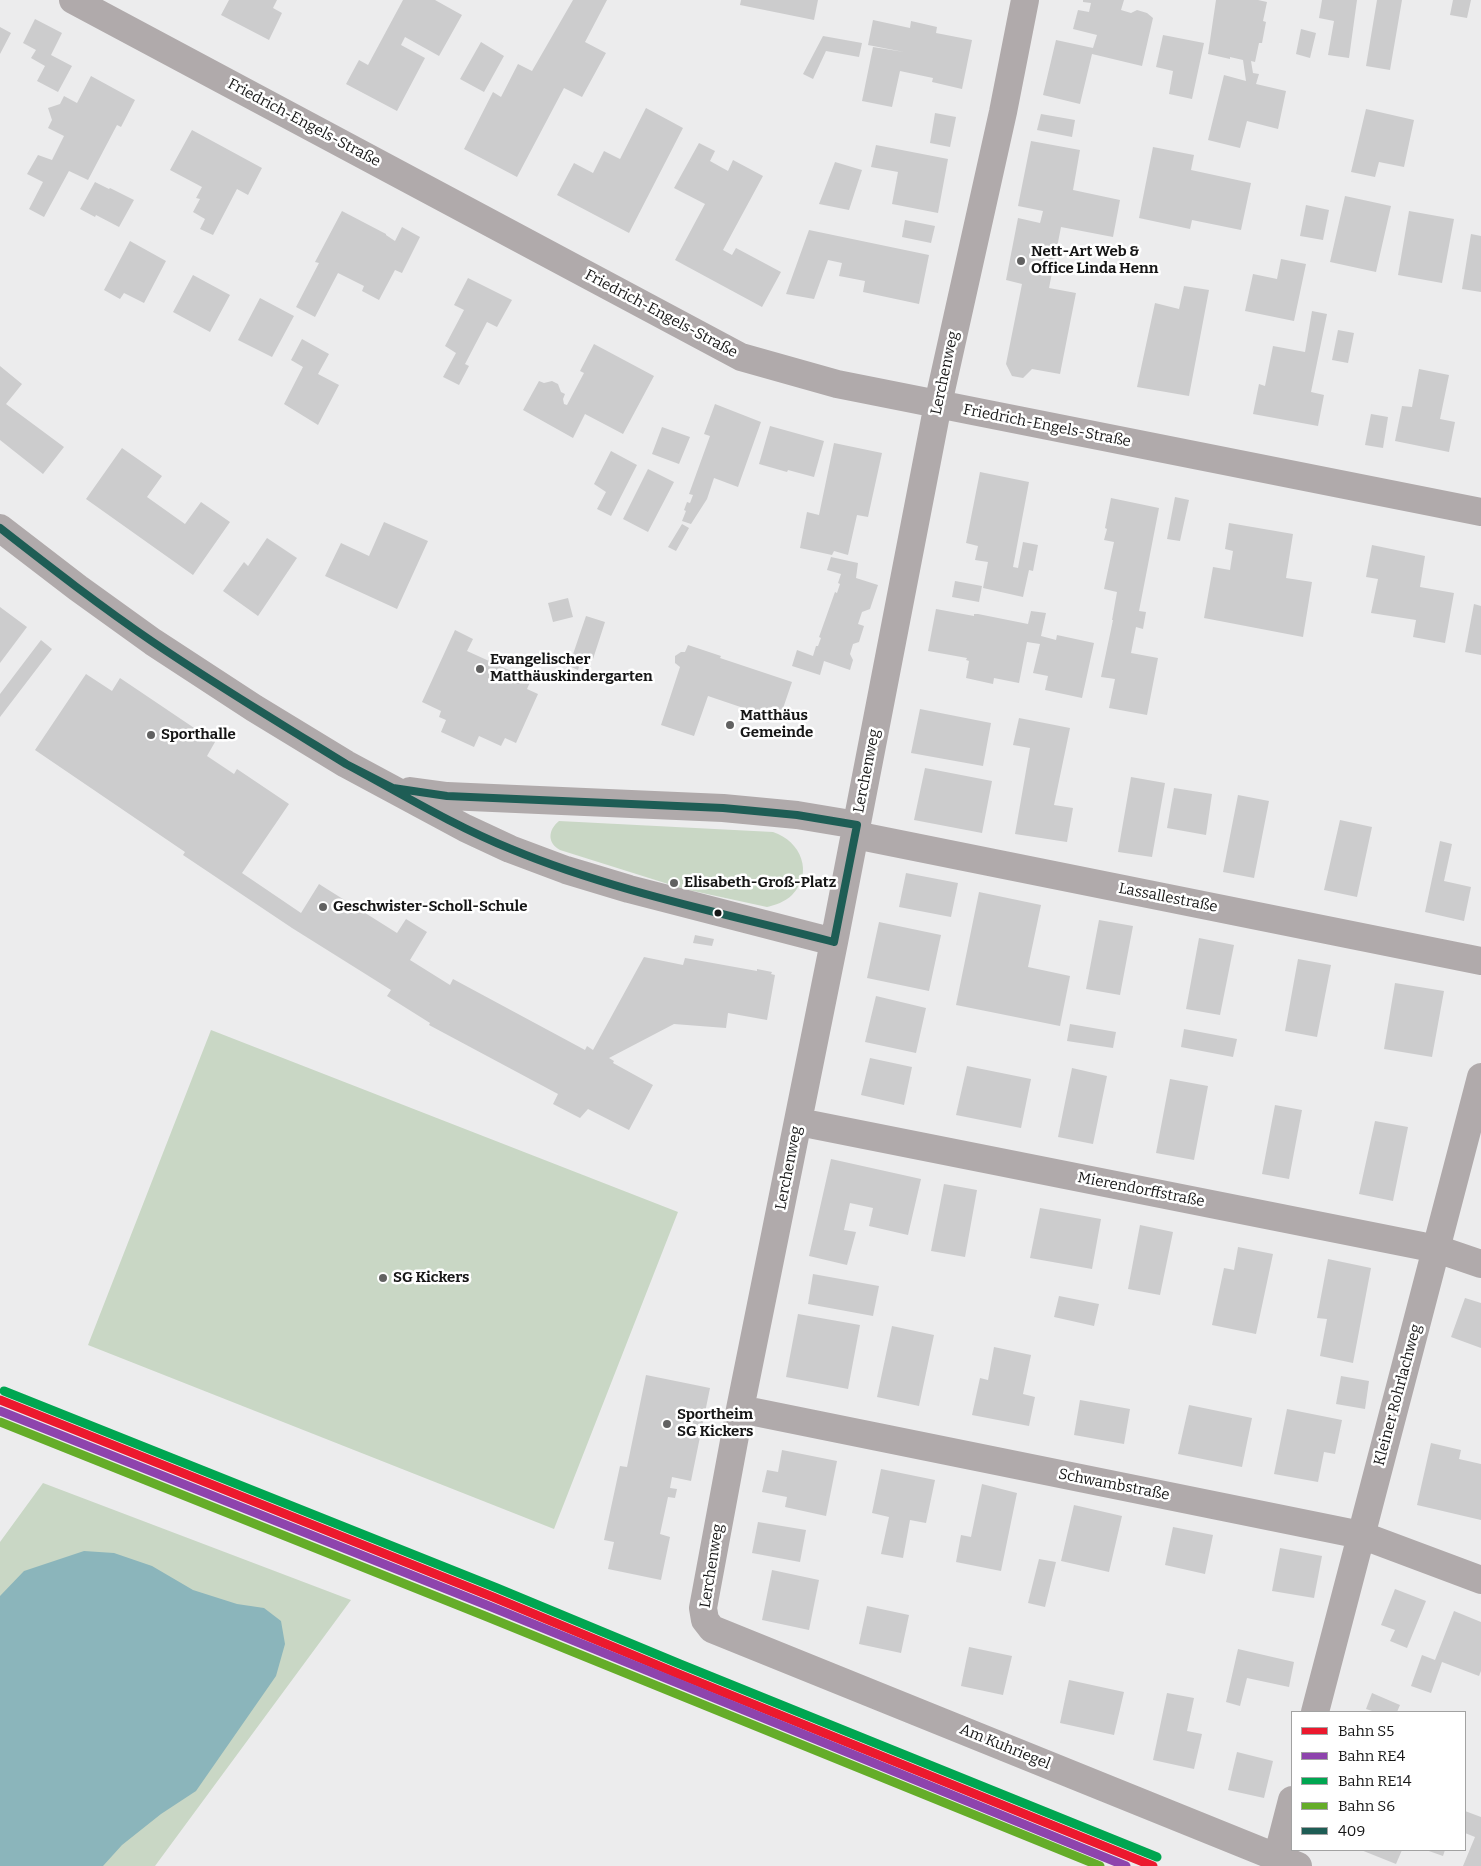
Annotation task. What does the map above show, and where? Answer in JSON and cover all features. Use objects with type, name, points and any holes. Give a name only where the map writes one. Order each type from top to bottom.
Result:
[{"type":"street","name":"Friedrich-Engels-Straße","points":[[72,0],[741,357],[837,384],[1481,512]]},
{"type":"street","name":"Lerchenweg","points":[[712,1629],[705,1620],[703,1608],[740,1409],[799,1122],[938,404],[1003,112],[1025,0]]},
{"type":"street","points":[[0,528],[78,588],[153,642],[254,708],[346,764],[465,828],[510,849],[566,870],[629,890],[834,942]]},
{"type":"street","name":"Lassallestraße","points":[[393,788],[447,796],[723,808],[797,815],[856,830],[1481,961]]},
{"type":"street","name":"Kleiner Rohrlachweg","points":[[1315,1711],[1481,1077]]},
{"type":"street","name":"Mierendorffstraße","points":[[799,1122],[1437,1249],[1481,1264]]},
{"type":"street","name":"Schwambstraße","points":[[740,1409],[1361,1535],[1481,1580]]},
{"type":"street","name":"Am Kuhriegel","points":[[712,1629],[1288,1862]]},
{"type":"street","points":[[1288,1862],[1291,1816]]},
{"type":"green space","points":[[559,821],[773,832],[783,836],[797,850],[803,868],[802,877],[799,886],[792,895],[780,903],[767,907],[684,889],[560,850],[553,844],[550,836],[553,828]]},
{"type":"green space","name":"SG Kickers","points":[[211,1030],[678,1212],[554,1529],[88,1345]]},
{"type":"green space","points":[[43,1483],[351,1600],[155,1866],[0,1866],[0,1542]]},
{"type":"water","points":[[84,1551],[114,1553],[152,1566],[193,1590],[237,1604],[264,1608],[281,1621],[285,1644],[276,1676],[196,1791],[161,1814],[122,1845],[103,1866],[0,1866],[0,1596],[24,1571]]},
{"type":"building","points":[[229,0],[277,0],[273,8],[282,13],[269,40],[221,15]]},
{"type":"building","points":[[403,0],[435,0],[462,15],[439,56],[405,37],[401,45],[425,58],[397,111],[346,84],[359,60],[368,65]]},
{"type":"building","points":[[573,0],[607,0],[585,42],[606,53],[582,97],[564,88],[517,177],[464,149],[493,92],[501,97],[518,64],[532,71]]},
{"type":"building","points":[[741,0],[818,0],[814,20],[740,5]]},
{"type":"building","points":[[1083,0],[1124,0],[1121,10],[1131,13],[1137,10],[1147,13],[1153,18],[1142,66],[1092,54],[1080,104],[1043,95],[1056,40],[1093,48],[1097,35],[1073,29],[1078,10],[1089,12],[1091,3],[1083,2]]},
{"type":"building","points":[[1216,0],[1258,0],[1267,2],[1263,21],[1266,22],[1262,43],[1259,43],[1255,62],[1251,61],[1253,73],[1259,74],[1256,84],[1286,91],[1278,129],[1247,121],[1240,148],[1208,140],[1224,75],[1246,81],[1243,60],[1208,54]]},
{"type":"building","points":[[1322,0],[1357,0],[1349,58],[1328,55],[1334,21],[1319,18]]},
{"type":"building","points":[[1377,0],[1402,0],[1390,70],[1366,66]]},
{"type":"building","points":[[1453,0],[1471,0],[1467,18],[1450,15]]},
{"type":"building","points":[[35,19],[62,33],[51,55],[72,66],[58,92],[37,81],[45,66],[31,58],[36,50],[23,43]]},
{"type":"building","points":[[873,20],[910,28],[911,21],[937,27],[936,33],[972,40],[962,89],[932,82],[933,78],[900,71],[892,107],[862,101],[873,47],[904,52],[868,45]]},
{"type":"building","points":[[0,27],[11,33],[0,54]]},
{"type":"building","points":[[1301,29],[1316,33],[1310,58],[1296,54]]},
{"type":"building","points":[[1163,35],[1204,43],[1192,99],[1169,94],[1173,71],[1156,67]]},
{"type":"building","points":[[823,36],[862,43],[859,57],[826,51],[813,79],[803,74]]},
{"type":"building","points":[[481,42],[504,56],[484,92],[460,79]]},
{"type":"building","points":[[91,76],[135,100],[121,127],[117,125],[88,180],[69,171],[44,217],[29,209],[43,182],[27,174],[38,155],[52,160],[64,136],[48,128],[52,120],[48,108],[60,104],[64,96],[77,103]]},
{"type":"building","points":[[646,108],[683,128],[629,233],[557,195],[574,163],[593,173],[604,151],[620,159]]},
{"type":"building","points":[[1366,109],[1414,120],[1404,167],[1379,162],[1375,177],[1351,172]]},
{"type":"building","points":[[935,113],[956,117],[950,147],[930,143]]},
{"type":"building","points":[[1041,114],[1075,120],[1072,137],[1037,130]]},
{"type":"building","points":[[192,130],[262,168],[248,195],[237,189],[213,235],[200,229],[205,219],[193,212],[200,199],[196,198],[202,187],[170,170]]},
{"type":"building","points":[[1031,141],[1080,150],[1073,190],[1120,200],[1113,237],[1061,227],[1049,288],[1076,293],[1060,374],[1032,369],[1023,378],[1012,376],[1006,364],[1022,284],[1006,280],[1018,218],[1040,223],[1043,211],[1018,206]]},
{"type":"building","points":[[699,143],[715,151],[710,161],[728,171],[733,160],[763,176],[723,250],[732,255],[736,248],[781,272],[762,307],[675,260],[705,204],[674,188]]},
{"type":"building","points":[[876,145],[948,159],[938,213],[892,204],[898,172],[871,167]]},
{"type":"building","points":[[1153,147],[1194,155],[1191,170],[1251,183],[1241,230],[1192,220],[1190,229],[1139,218]]},
{"type":"building","points":[[835,162],[862,170],[849,210],[819,204]]},
{"type":"building","points":[[95,182],[134,200],[119,227],[80,209]]},
{"type":"building","points":[[1345,196],[1391,206],[1376,272],[1330,262]]},
{"type":"building","points":[[1306,205],[1329,210],[1323,240],[1300,236]]},
{"type":"building","points":[[342,211],[386,234],[395,241],[402,227],[420,237],[402,273],[395,270],[379,300],[362,291],[364,286],[338,273],[315,317],[296,307],[319,263],[315,262]]},
{"type":"building","points":[[1409,211],[1454,219],[1442,283],[1398,275]]},
{"type":"building","points":[[905,220],[935,226],[931,243],[902,237]]},
{"type":"building","points":[[809,230],[929,255],[919,304],[863,292],[865,281],[839,276],[842,263],[828,260],[814,299],[786,294]]},
{"type":"building","points":[[1471,234],[1481,236],[1481,292],[1462,289]]},
{"type":"building","points":[[130,241],[166,261],[144,303],[124,293],[120,299],[104,290]]},
{"type":"building","points":[[1281,259],[1306,264],[1294,321],[1245,311],[1253,274],[1277,279]]},
{"type":"building","points":[[193,275],[230,295],[210,332],[173,312]]},
{"type":"building","points":[[468,278],[512,300],[497,327],[487,322],[465,364],[469,366],[459,385],[443,377],[456,353],[445,346],[464,310],[454,305]]},
{"type":"building","points":[[1184,286],[1209,290],[1189,396],[1137,387],[1155,303],[1179,309]]},
{"type":"building","points":[[260,298],[294,316],[272,357],[238,340]]},
{"type":"building","points":[[1312,311],[1327,314],[1311,392],[1324,395],[1318,426],[1253,414],[1259,384],[1265,386],[1273,346],[1305,352]]},
{"type":"building","points":[[1338,330],[1354,333],[1348,363],[1332,360]]},
{"type":"building","points":[[302,339],[329,354],[318,374],[339,385],[318,425],[284,404],[303,367],[291,360]]},
{"type":"building","points":[[594,344],[654,376],[623,434],[585,414],[573,438],[523,410],[539,381],[544,383],[552,381],[558,384],[561,392],[565,394],[563,399],[564,404],[567,405],[584,373],[580,371]]},
{"type":"building","points":[[0,366],[22,384],[6,404],[64,447],[43,474],[0,440]]},
{"type":"building","points":[[1419,369],[1449,375],[1440,419],[1455,422],[1449,452],[1395,441],[1402,406],[1412,407]]},
{"type":"building","points":[[715,404],[761,422],[738,487],[714,478],[707,499],[691,524],[682,521],[686,511],[684,510],[687,502],[690,503],[693,495],[689,494],[710,436],[704,434]]},
{"type":"building","points":[[1371,414],[1388,417],[1383,448],[1365,445]]},
{"type":"building","points":[[770,426],[824,441],[814,477],[759,464]]},
{"type":"building","points":[[662,427],[690,437],[679,464],[652,454]]},
{"type":"building","points":[[834,443],[882,453],[868,517],[857,515],[848,555],[834,551],[832,555],[800,548],[807,512],[819,515]]},
{"type":"building","points":[[122,448],[162,476],[147,497],[185,524],[201,502],[230,522],[193,575],[86,499]]},
{"type":"building","points":[[611,451],[637,465],[611,516],[597,509],[606,492],[594,484]]},
{"type":"building","points":[[648,469],[674,482],[648,532],[623,519]]},
{"type":"building","points":[[980,472],[1029,482],[1013,567],[1018,568],[1023,542],[1038,545],[1033,571],[1029,570],[1023,597],[983,588],[988,562],[975,560],[978,546],[966,543]]},
{"type":"building","points":[[1175,497],[1189,500],[1180,541],[1167,539]]},
{"type":"building","points":[[1111,498],[1159,508],[1139,611],[1146,612],[1143,629],[1136,627],[1131,653],[1158,658],[1147,715],[1109,708],[1115,679],[1101,677],[1117,592],[1104,589],[1114,542],[1104,540]]},
{"type":"building","points":[[384,522],[428,541],[397,609],[325,576],[341,543],[369,556]]},
{"type":"building","points":[[1229,523],[1293,534],[1286,578],[1312,582],[1303,637],[1204,618],[1213,567],[1230,570],[1233,551],[1225,549]]},
{"type":"building","points":[[682,524],[689,528],[676,551],[668,547]]},
{"type":"building","points":[[267,538],[297,558],[258,616],[223,591],[244,562],[248,566]]},
{"type":"building","points":[[1372,545],[1425,556],[1420,587],[1454,593],[1445,643],[1413,637],[1416,620],[1371,613],[1378,579],[1366,577]]},
{"type":"building","points":[[831,557],[858,563],[856,578],[878,585],[870,609],[862,612],[858,624],[864,626],[859,642],[853,644],[850,654],[853,660],[850,670],[824,661],[820,675],[792,666],[797,650],[813,656],[821,638],[819,637],[835,592],[837,593],[840,584],[838,583],[841,574],[827,570]]},
{"type":"building","points":[[955,581],[982,586],[979,602],[952,597]]},
{"type":"building","points":[[568,598],[573,617],[553,622],[548,603]]},
{"type":"building","points":[[1474,604],[1481,606],[1481,655],[1465,652]]},
{"type":"building","points":[[0,607],[27,627],[0,663]]},
{"type":"building","points":[[936,609],[974,616],[974,614],[978,614],[1028,624],[1031,611],[1046,613],[1041,636],[1056,640],[1057,635],[1094,643],[1082,698],[1045,690],[1048,676],[1033,673],[1040,644],[1027,642],[1019,683],[994,678],[993,684],[966,678],[969,661],[966,660],[967,658],[928,651]]},
{"type":"building","points":[[586,616],[605,622],[593,659],[583,655],[578,670],[569,666]]},
{"type":"building","points":[[455,630],[473,639],[467,651],[531,680],[527,689],[538,694],[516,743],[505,738],[501,746],[479,736],[474,747],[441,732],[446,720],[439,717],[441,711],[422,702]]},
{"type":"building","points":[[41,640],[52,649],[0,717],[0,694]]},
{"type":"building","points":[[688,645],[721,656],[720,658],[792,682],[779,720],[708,696],[694,736],[661,725],[680,667],[675,663],[675,656],[685,652]]},
{"type":"building","points":[[86,674],[112,691],[120,678],[215,742],[207,756],[234,774],[237,769],[289,804],[242,873],[301,913],[319,884],[397,933],[406,919],[427,932],[410,960],[450,985],[453,979],[585,1050],[587,1046],[593,1050],[644,957],[683,965],[685,958],[772,972],[771,974],[775,975],[767,1020],[728,1013],[726,1028],[674,1024],[609,1058],[614,1061],[613,1063],[653,1085],[629,1130],[588,1109],[580,1118],[553,1104],[558,1094],[429,1025],[430,1023],[387,996],[391,990],[292,928],[183,855],[185,852],[35,750]]},
{"type":"building","points":[[920,709],[991,723],[983,766],[911,753]]},
{"type":"building","points":[[1019,718],[1070,728],[1054,805],[1073,808],[1067,842],[1015,834],[1030,748],[1013,745]]},
{"type":"building","points":[[925,768],[992,781],[982,833],[914,820]]},
{"type":"building","points":[[1131,777],[1165,783],[1152,857],[1118,852]]},
{"type":"building","points":[[1174,788],[1212,794],[1206,835],[1167,828]]},
{"type":"building","points":[[1238,795],[1269,801],[1254,878],[1223,872]]},
{"type":"building","points":[[1340,820],[1372,827],[1357,897],[1324,890]]},
{"type":"building","points":[[1440,841],[1452,844],[1444,881],[1471,887],[1464,921],[1425,912]]},
{"type":"building","points":[[906,873],[958,883],[951,917],[899,907]]},
{"type":"building","points":[[979,892],[1041,905],[1028,967],[1070,976],[1060,1026],[956,1005]]},
{"type":"building","points":[[1099,920],[1133,926],[1120,995],[1086,989]]},
{"type":"building","points":[[879,922],[941,935],[929,991],[867,978]]},
{"type":"building","points":[[695,935],[714,939],[712,946],[693,943]]},
{"type":"building","points":[[1199,938],[1234,945],[1220,1015],[1186,1009]]},
{"type":"building","points":[[1298,959],[1331,965],[1317,1037],[1285,1031]]},
{"type":"building","points":[[1395,983],[1444,991],[1432,1057],[1384,1049]]},
{"type":"building","points":[[876,996],[926,1008],[916,1053],[865,1042]]},
{"type":"building","points":[[1070,1024],[1116,1032],[1113,1048],[1067,1041]]},
{"type":"building","points":[[1184,1029],[1237,1039],[1233,1057],[1181,1047]]},
{"type":"building","points":[[870,1058],[912,1067],[904,1105],[861,1095]]},
{"type":"building","points":[[967,1066],[1031,1079],[1021,1128],[956,1115]]},
{"type":"building","points":[[1072,1068],[1107,1076],[1093,1144],[1058,1137]]},
{"type":"building","points":[[1170,1079],[1208,1086],[1194,1160],[1156,1153]]},
{"type":"building","points":[[1275,1105],[1302,1110],[1289,1179],[1262,1174]]},
{"type":"building","points":[[1375,1121],[1408,1127],[1393,1201],[1359,1194]]},
{"type":"building","points":[[831,1159],[921,1179],[908,1235],[869,1226],[873,1208],[850,1203],[844,1230],[856,1232],[847,1265],[809,1256]]},
{"type":"building","points":[[944,1184],[977,1190],[965,1257],[931,1251]]},
{"type":"building","points":[[1040,1208],[1101,1219],[1092,1269],[1030,1258]]},
{"type":"building","points":[[1140,1225],[1173,1232],[1160,1295],[1128,1289]]},
{"type":"building","points":[[1238,1247],[1273,1254],[1256,1334],[1212,1325],[1224,1268],[1234,1270]]},
{"type":"building","points":[[1328,1259],[1371,1268],[1353,1363],[1320,1356],[1327,1319],[1317,1318]]},
{"type":"building","points":[[813,1274],[879,1286],[873,1316],[808,1304]]},
{"type":"building","points":[[1059,1296],[1099,1304],[1094,1326],[1054,1317]]},
{"type":"building","points":[[1465,1298],[1481,1303],[1481,1348],[1451,1337]]},
{"type":"building","points":[[798,1314],[860,1325],[848,1389],[786,1377]]},
{"type":"building","points":[[892,1326],[934,1335],[919,1406],[877,1397]]},
{"type":"building","points":[[994,1347],[1031,1355],[1023,1394],[1035,1397],[1029,1426],[972,1415],[980,1378],[988,1380]]},
{"type":"building","points":[[646,1375],[710,1388],[691,1481],[672,1477],[670,1488],[677,1489],[675,1498],[668,1497],[660,1534],[670,1537],[661,1580],[608,1569],[614,1542],[604,1540],[620,1466],[627,1467]]},
{"type":"building","points":[[1341,1376],[1369,1381],[1365,1409],[1336,1404]]},
{"type":"building","points":[[1080,1400],[1130,1409],[1124,1444],[1074,1435]]},
{"type":"building","points":[[1189,1405],[1252,1418],[1242,1467],[1178,1454]]},
{"type":"building","points":[[1287,1409],[1342,1420],[1335,1454],[1324,1452],[1318,1482],[1274,1474]]},
{"type":"building","points":[[1431,1443],[1461,1450],[1459,1459],[1481,1464],[1481,1520],[1417,1505]]},
{"type":"building","points":[[782,1450],[837,1461],[826,1516],[785,1507],[787,1497],[762,1492],[767,1470],[778,1472]]},
{"type":"building","points":[[881,1469],[935,1480],[926,1523],[910,1520],[903,1558],[881,1554],[889,1517],[872,1513]]},
{"type":"building","points":[[982,1484],[1017,1493],[1001,1571],[956,1562],[961,1535],[971,1537]]},
{"type":"building","points":[[1074,1505],[1122,1516],[1109,1572],[1061,1561]]},
{"type":"building","points":[[758,1522],[806,1530],[800,1562],[752,1553]]},
{"type":"building","points":[[1173,1527],[1213,1535],[1205,1574],[1165,1565]]},
{"type":"building","points":[[1280,1548],[1322,1556],[1314,1598],[1272,1591]]},
{"type":"building","points":[[1039,1559],[1056,1562],[1045,1607],[1028,1603]]},
{"type":"building","points":[[772,1570],[819,1580],[809,1630],[762,1620]]},
{"type":"building","points":[[1395,1589],[1426,1601],[1407,1648],[1390,1641],[1395,1630],[1381,1625]]},
{"type":"building","points":[[867,1606],[909,1615],[901,1653],[859,1644]]},
{"type":"building","points":[[1454,1611],[1481,1622],[1481,1671],[1479,1676],[1442,1662],[1431,1693],[1411,1686],[1422,1655],[1435,1660]]},
{"type":"building","points":[[969,1647],[1012,1656],[1003,1695],[961,1686]]},
{"type":"building","points":[[1238,1649],[1294,1662],[1289,1687],[1247,1678],[1240,1706],[1226,1702]]},
{"type":"building","points":[[1069,1680],[1124,1692],[1114,1735],[1060,1723]]},
{"type":"building","points":[[1167,1693],[1194,1698],[1187,1731],[1202,1734],[1194,1769],[1153,1760]]},
{"type":"building","points":[[1372,1693],[1400,1705],[1397,1711],[1372,1711],[1366,1709]]},
{"type":"building","points":[[1237,1752],[1273,1761],[1264,1798],[1228,1790]]},
{"type":"building","points":[[1466,1811],[1481,1817],[1481,1866],[1463,1866],[1475,1837],[1466,1833]]},
{"type":"building","points":[[1364,1851],[1402,1851],[1396,1864]]},
{"type":"building","points":[[1429,1851],[1445,1851],[1443,1856]]},
{"type":"rail line","name":"RE14","points":[[4,1391],[497,1588],[1157,1857]]},
{"type":"rail line","name":"S5","points":[[0,1400],[493,1597],[1153,1866]]},
{"type":"rail line","name":"RE4","points":[[0,1411],[489,1606],[1126,1866]]},
{"type":"rail line","name":"S6","points":[[0,1422],[485,1616],[1100,1866]]},
{"type":"transit line","name":"409","points":[[0,528],[56,572],[153,642],[346,764]]},
{"type":"transit line","name":"409","points":[[346,764],[393,788],[447,796],[723,808],[797,815],[857,825],[834,942],[629,890],[549,864],[469,830],[346,764]]},
{"type":"place","name":"Nett-Art Web & Office Linda Henn","points":[[1021,261]]},
{"type":"place","name":"Evangelischer Matthäuskindergarten","points":[[480,669]]},
{"type":"place","name":"Matthäus Gemeinde","points":[[730,725]]},
{"type":"place","name":"Sporthalle","points":[[151,735]]},
{"type":"place","name":"Elisabeth-Groß-Platz","points":[[674,883]]},
{"type":"place","name":"Geschwister-Scholl-Schule","points":[[323,907]]},
{"type":"place","name":"SG Kickers","points":[[383,1278]]},
{"type":"place","name":"Sportheim SG Kickers","points":[[667,1424]]}]
